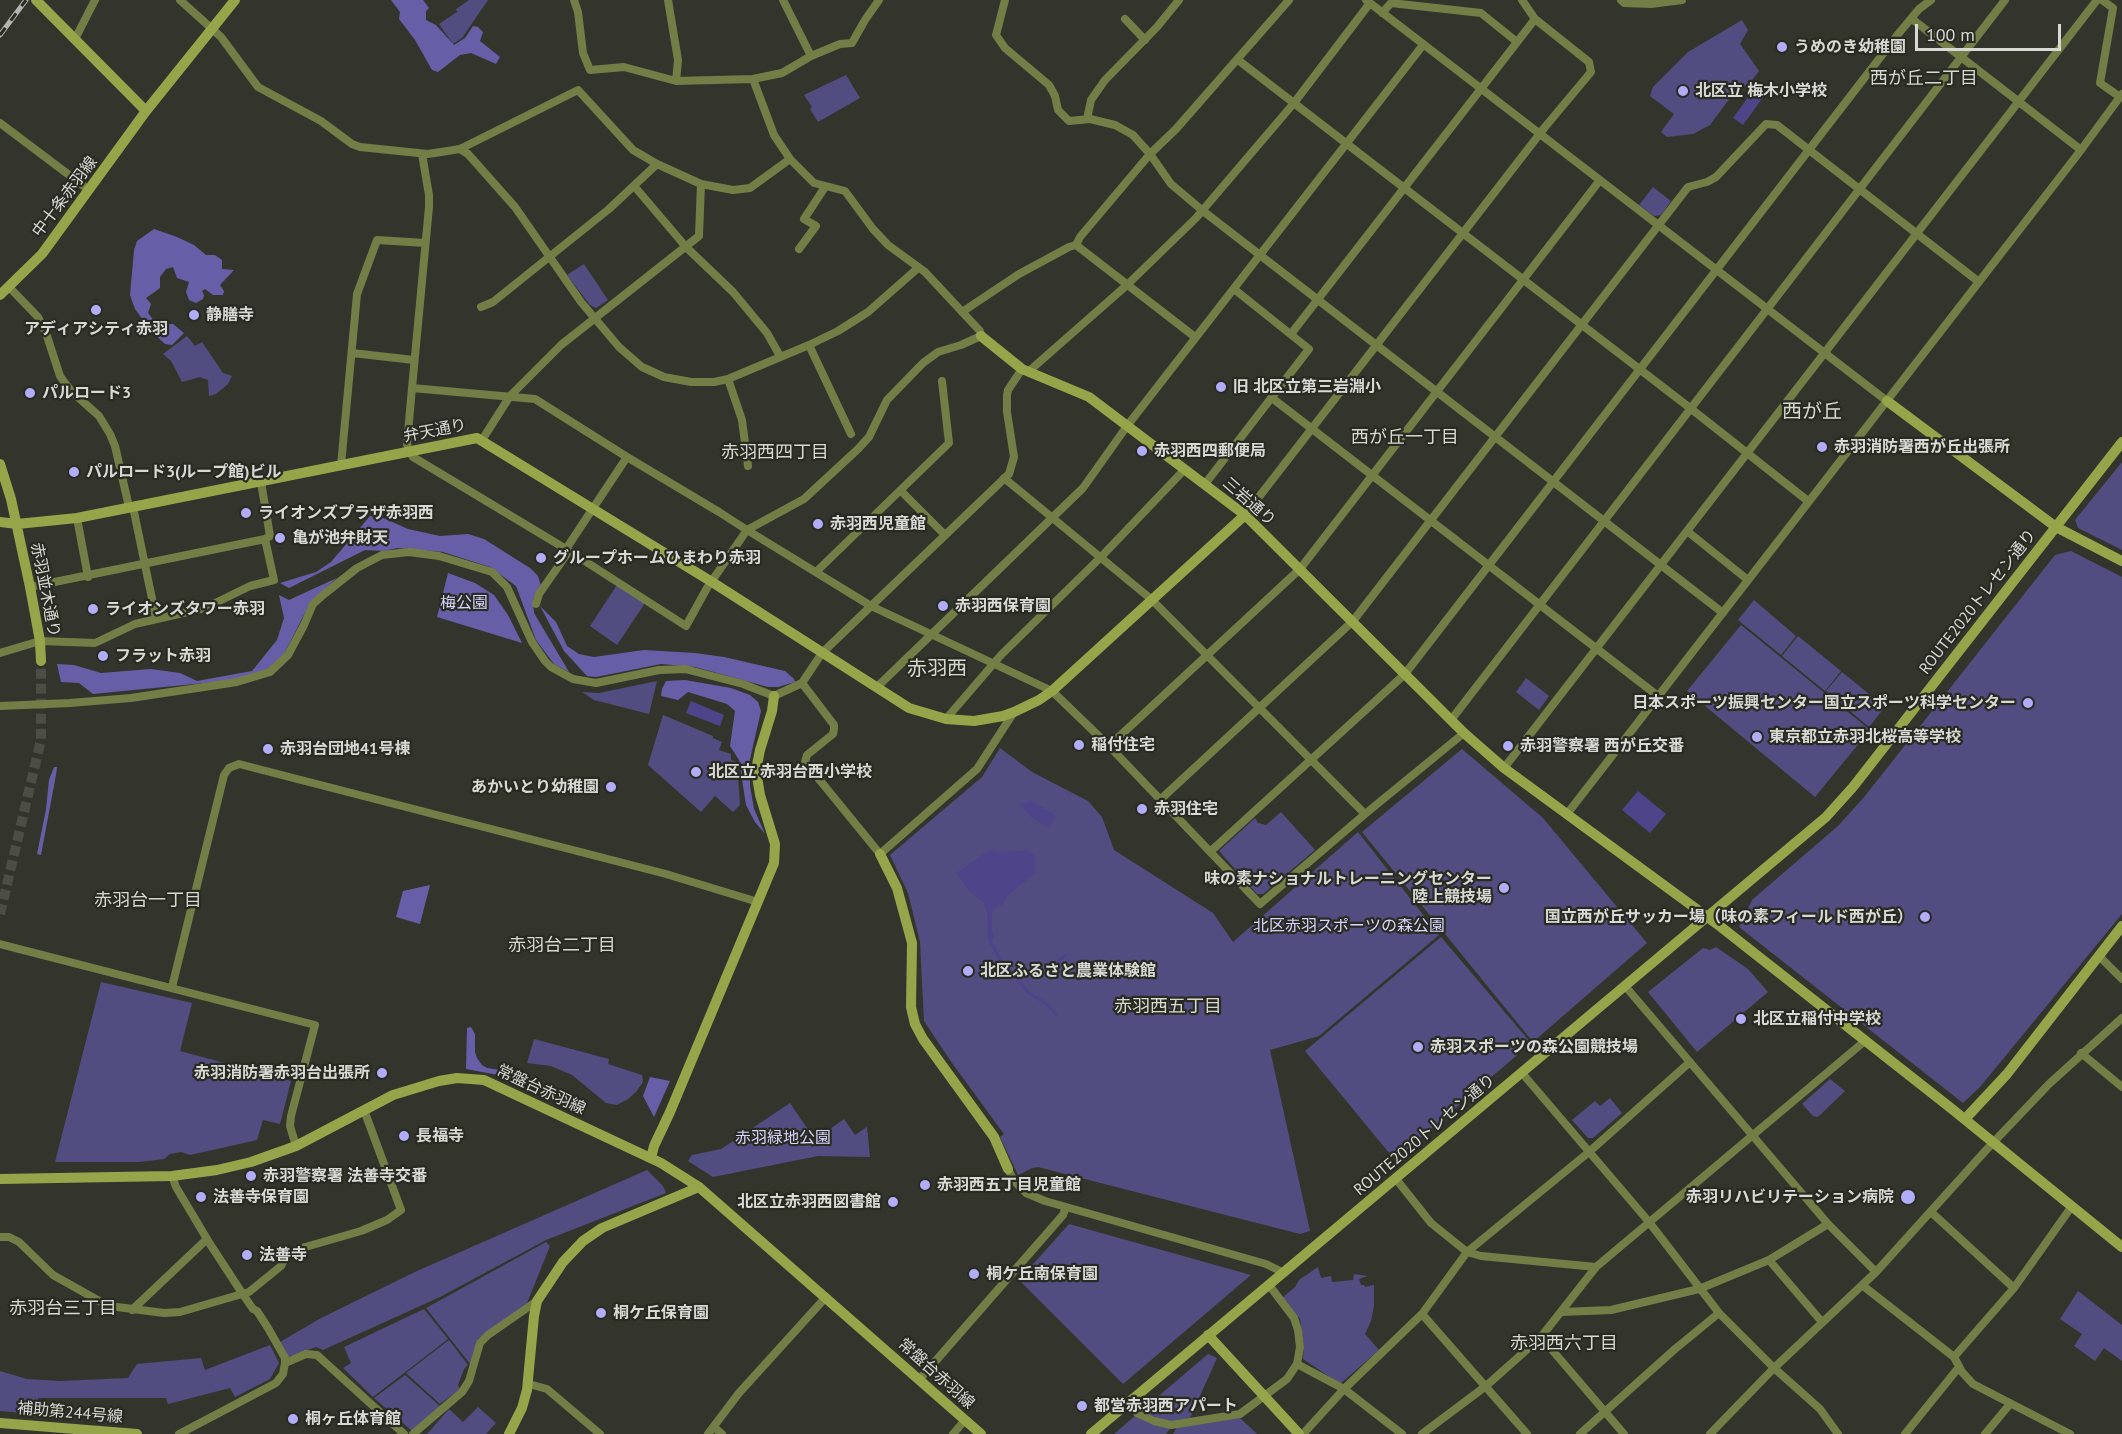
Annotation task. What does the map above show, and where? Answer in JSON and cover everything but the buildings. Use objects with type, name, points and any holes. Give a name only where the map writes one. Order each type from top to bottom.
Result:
[{"type":"street","points":[[36,0],[146,111]]},
{"type":"street","points":[[75,39],[95,0]]},
{"type":"street","points":[[180,0],[221,37],[258,87],[321,121],[352,144],[360,147],[422,154],[460,149],[578,90],[633,150],[657,165],[701,184],[733,190],[750,188],[790,159]]},
{"type":"street","name":"中十条赤羽線","points":[[0,295],[42,254],[146,111],[235,0]]},
{"type":"street","points":[[574,0],[578,12],[583,53],[590,70],[624,67],[676,81],[734,78],[753,80],[782,73],[811,56],[840,44],[852,43],[879,0]]},
{"type":"street","points":[[668,0],[678,60],[676,81]]},
{"type":"street","points":[[783,0],[811,56]]},
{"type":"street","points":[[1005,0],[996,35],[1005,48],[1049,85],[1055,96],[1058,110],[1069,121],[1087,119],[1115,125],[1133,135],[1171,184],[1203,211],[1723,613]]},
{"type":"street","points":[[1087,119],[1091,100],[1105,80],[1179,0]]},
{"type":"street","points":[[1076,245],[1080,237],[1150,154],[1176,129],[1289,0]]},
{"type":"street","points":[[1245,515],[1539,134],[1591,72],[1589,62],[1535,19],[1522,0]]},
{"type":"street","points":[[1621,0],[1624,3],[1651,4],[1682,0]]},
{"type":"street","points":[[1211,851],[1405,674],[1552,480],[1640,370],[1911,19],[1931,0]]},
{"type":"street","points":[[1452,720],[2005,0]]},
{"type":"street","points":[[1504,768],[2097,0]]},
{"type":"street","points":[[2102,0],[2122,15]]},
{"type":"street","points":[[0,706],[70,704],[131,698],[237,682],[270,672],[288,655],[313,604],[323,595],[357,568],[382,555],[409,552],[439,556],[492,572],[507,587],[538,652],[551,667],[573,679],[596,682],[659,670],[685,669],[743,684],[774,696],[802,683],[822,652],[1009,474],[1014,457],[1007,412],[1008,390],[1025,370],[1127,285],[1203,211],[1294,103],[1368,2],[1824,354],[2056,528],[2122,561]]},
{"type":"street","points":[[1382,13],[1391,3],[1481,13],[1517,42]]},
{"type":"street","points":[[1567,814],[2121,96],[2100,83],[2113,8]]},
{"type":"street","points":[[1125,19],[1144,40]]},
{"type":"street","points":[[1291,334],[1535,19]]},
{"type":"street","points":[[1911,19],[2081,150]]},
{"type":"street","points":[[877,687],[1083,488],[1195,337],[1423,45]]},
{"type":"street","points":[[1238,60],[1808,501]]},
{"type":"street","points":[[422,154],[429,195],[407,444],[409,451],[419,461],[567,550],[686,626],[747,530],[804,500],[869,437],[887,399],[923,363],[938,352],[981,336],[980,331],[926,272],[888,245],[845,191],[814,183],[790,159],[774,135],[753,80]]},
{"type":"street","points":[[0,123],[90,190]]},
{"type":"street","points":[[1161,799],[1353,621],[1688,188],[1716,177],[1766,124],[1777,125],[1979,282]]},
{"type":"street","points":[[460,149],[468,153],[515,207],[581,302],[620,347],[642,367],[664,377],[691,382],[714,382],[728,379],[809,345],[838,331],[868,312],[918,268]]},
{"type":"street","points":[[481,307],[493,302],[635,187],[657,165]]},
{"type":"street","points":[[1109,746],[1300,569],[1600,180]]},
{"type":"street","points":[[482,440],[510,396],[561,345],[699,236],[701,184]]},
{"type":"street","points":[[635,187],[686,247],[733,292],[767,333],[780,357]]},
{"type":"street","points":[[799,249],[816,226],[804,219],[825,187]]},
{"type":"street","points":[[341,465],[357,294],[377,240],[425,243]]},
{"type":"street","points":[[962,312],[1019,274],[1070,246],[1076,245],[1195,337]]},
{"type":"street","points":[[9,287],[38,317],[64,383],[99,416],[110,434],[146,564],[156,618]]},
{"type":"street","points":[[1205,484],[1309,349],[1234,289]]},
{"type":"street","name":"三岩通り","points":[[981,336],[1025,370],[1089,397],[1245,515],[1464,733],[1504,768],[1707,917],[1866,1040],[2122,1246]]},
{"type":"street","points":[[809,345],[851,434]]},
{"type":"street","points":[[352,353],[414,360]]},
{"type":"street","points":[[728,379],[742,420],[748,466]]},
{"type":"street","points":[[816,572],[949,442],[942,381]]},
{"type":"street","points":[[412,388],[535,399],[871,606],[1052,691],[1161,799],[1260,904],[1464,733]]},
{"type":"street","points":[[1272,398],[1658,696]]},
{"type":"street","name":"弁天通り","points":[[0,522],[16,524],[77,518],[473,437],[482,440],[593,508],[909,708],[946,719],[974,721],[1014,712],[1052,691],[1245,515]]},
{"type":"street","name":"ROUTE2020トレセン通り","points":[[1091,1434],[1812,829],[1840,802],[2122,442]]},
{"type":"street","points":[[536,604],[539,594],[627,457]]},
{"type":"street","points":[[0,464],[9,489],[16,524]]},
{"type":"street","points":[[946,719],[994,663],[1101,557],[1185,469]]},
{"type":"street","points":[[1004,478],[1151,599],[1365,814]]},
{"type":"street","points":[[30,587],[88,577],[265,539],[270,536],[261,482]]},
{"type":"street","points":[[901,491],[944,534]]},
{"type":"street","points":[[77,518],[88,577]]},
{"type":"street","name":"赤羽並木通り","points":[[16,524],[40,641],[41,661]]},
{"type":"street","points":[[1687,531],[1748,580]]},
{"type":"street","points":[[0,653],[40,641],[95,643],[135,624],[205,608],[250,586],[274,580],[265,539]]},
{"type":"street","points":[[802,683],[834,725],[833,734],[807,755],[806,762],[880,854],[897,888],[912,943],[911,1007],[915,1024],[923,1039],[994,1137],[1014,1181],[1026,1193],[1066,1208],[1266,1264],[1284,1273]]},
{"type":"street","points":[[651,1158],[654,1146],[774,863],[775,844],[760,795],[756,770],[759,750],[772,711],[774,696]]},
{"type":"street","points":[[880,854],[977,769],[1014,712]]},
{"type":"street","points":[[172,987],[224,775],[229,768],[239,764],[666,874],[758,902]]},
{"type":"street","points":[[1965,1119],[2007,1074],[2122,926]]},
{"type":"street","points":[[0,944],[315,1025],[291,1116],[290,1126],[296,1146]]},
{"type":"street","points":[[2098,956],[2122,979]]},
{"type":"street","points":[[1625,986],[1828,1224],[1876,1272]]},
{"type":"street","points":[[1710,1434],[1774,1368],[1876,1272],[1993,1142],[2081,1053],[2122,1018]]},
{"type":"street","points":[[1422,1434],[1486,1386],[1541,1337],[1596,1267],[1866,1040]]},
{"type":"street","points":[[2081,1053],[2122,1087]]},
{"type":"street","points":[[1208,1335],[1301,1434],[1422,1314],[1467,1252],[1588,1152],[1690,1062]]},
{"type":"street","points":[[1522,1073],[1649,1222],[1719,1313],[1774,1368],[1820,1409],[1838,1434]]},
{"type":"street","name":"常盤台赤羽線","points":[[0,1179],[172,1176],[235,1167],[296,1146],[393,1095],[431,1083],[457,1078],[484,1080],[651,1158],[699,1187],[981,1434]]},
{"type":"street","points":[[0,1238],[9,1237],[19,1242],[54,1275],[82,1292],[101,1302],[132,1310],[180,1312],[249,1292],[281,1266],[288,1252],[361,1231],[387,1220],[401,1210],[363,1110]]},
{"type":"street","points":[[172,1176],[176,1187],[207,1239],[253,1309],[257,1311],[285,1359],[283,1374],[276,1383],[179,1434]]},
{"type":"street","points":[[1396,1179],[1431,1223],[1467,1252],[1480,1256],[1596,1267]]},
{"type":"street","points":[[413,1434],[462,1392],[469,1381],[480,1343],[537,1301],[576,1248],[614,1221],[699,1187]]},
{"type":"street","points":[[1954,1358],[2014,1288],[2072,1206]]},
{"type":"street","points":[[919,1380],[1063,1215],[1066,1208]]},
{"type":"street","points":[[1930,1212],[2014,1288]]},
{"type":"street","points":[[1562,1312],[1611,1310],[1699,1289],[1769,1260],[1828,1224]]},
{"type":"street","points":[[132,1310],[207,1239]]},
{"type":"street","points":[[1769,1260],[1822,1322]]},
{"type":"street","points":[[1128,1402],[1137,1413],[1171,1425],[1240,1414],[1287,1379],[1297,1364],[1300,1347],[1294,1318],[1269,1285]]},
{"type":"street","points":[[1862,1285],[1954,1358],[1973,1384],[2070,1434]]},
{"type":"street","points":[[708,1434],[739,1393],[826,1297]]},
{"type":"street","points":[[509,1434],[522,1407],[529,1384],[537,1301]]},
{"type":"street","points":[[1580,1434],[1719,1313]]},
{"type":"street","points":[[1422,1314],[1527,1434]]},
{"type":"street","points":[[1541,1337],[1624,1434]]},
{"type":"street","points":[[285,1363],[306,1354],[317,1355],[404,1434]]},
{"type":"street","points":[[1297,1364],[1344,1389],[1402,1434]]},
{"type":"street","points":[[1905,1434],[1959,1367]]},
{"type":"street","points":[[529,1384],[547,1389],[600,1434]]},
{"type":"street","points":[[1985,1434],[2010,1404]]},
{"type":"street","points":[[952,1434],[965,1420]]},
{"type":"street","name":"補助第244号線","points":[[0,1423],[137,1434]]},
{"type":"street","points":[[714,1427],[722,1434]]},
{"type":"green space","points":[[391,0],[423,0],[429,8],[426,11],[426,20],[436,25],[454,45],[465,38],[473,26],[478,27],[483,32],[480,41],[500,57],[496,64],[471,53],[460,55],[438,72],[432,70],[415,40],[399,19],[400,12]]},
{"type":"green space","points":[[469,0],[488,0],[462,38],[453,44],[439,24],[457,12],[456,9]]},
{"type":"green space","points":[[1742,20],[1748,30],[1740,44],[1759,71],[1747,87],[1741,83],[1710,125],[1693,134],[1667,137],[1661,132],[1674,114],[1650,96],[1653,87],[1688,52]]},
{"type":"green space","points":[[846,75],[860,98],[818,122],[804,95]]},
{"type":"green space","points":[[1653,187],[1671,201],[1661,215],[1654,216],[1639,205]]},
{"type":"green space","points":[[154,229],[194,245],[206,255],[215,255],[222,260],[222,269],[234,270],[220,285],[224,291],[223,295],[213,295],[205,289],[202,291],[203,299],[196,303],[189,300],[186,292],[189,282],[177,278],[173,267],[166,269],[160,277],[160,288],[146,298],[151,304],[148,313],[159,327],[164,324],[173,324],[184,333],[172,345],[165,344],[150,330],[135,309],[130,295],[134,250],[137,241]]},
{"type":"green space","points":[[584,264],[608,300],[596,308],[590,305],[567,275]]},
{"type":"green space","points":[[187,336],[195,346],[202,342],[223,373],[232,376],[228,384],[216,394],[209,396],[208,380],[200,377],[182,382],[171,361],[163,354]]},
{"type":"green space","points":[[2122,462],[2122,550],[2078,528],[2075,520]]},
{"type":"green space","points":[[370,516],[381,517],[408,529],[440,536],[468,534],[484,539],[530,568],[538,576],[541,586],[533,599],[534,613],[569,672],[554,664],[536,640],[516,586],[490,567],[443,552],[397,548],[384,551],[365,550],[289,588],[280,583],[316,572],[331,562]]},
{"type":"green space","points":[[2071,551],[2122,577],[2122,914],[1980,1087],[1963,1103],[1739,927],[1752,900],[1839,825],[1865,796],[2055,555]]},
{"type":"green space","name":"梅公園","points":[[448,573],[475,583],[494,595],[508,615],[522,643],[437,617]]},
{"type":"green space","points":[[337,578],[311,601],[284,654],[268,670],[235,680],[93,694],[79,683],[61,682],[57,664],[74,665],[101,673],[151,669],[180,673],[197,681],[252,671],[277,640],[284,618],[279,595],[289,600]]},
{"type":"green space","points":[[617,585],[645,603],[617,645],[590,626]]},
{"type":"green space","points":[[1754,600],[1796,636],[1781,655],[1738,620]]},
{"type":"green space","points":[[540,606],[556,622],[567,646],[579,654],[594,657],[644,650],[695,653],[785,671],[795,682],[778,687],[768,687],[695,667],[661,664],[596,677],[587,676],[564,651]]},
{"type":"green space","points":[[1741,625],[1870,730],[1815,797],[1687,691]]},
{"type":"green space","points":[[1798,636],[1841,671],[1825,691],[1782,656]]},
{"type":"green space","points":[[1842,672],[1885,707],[1869,727],[1826,691]]},
{"type":"green space","points":[[1526,678],[1549,696],[1539,710],[1516,692]]},
{"type":"green space","points":[[685,680],[731,688],[750,695],[758,702],[761,711],[750,759],[750,786],[754,809],[765,834],[746,805],[739,760],[730,746],[735,711],[727,704],[688,692],[678,700],[661,696],[666,681]]},
{"type":"green space","points":[[657,681],[649,714],[594,700],[582,692],[599,693]]},
{"type":"green space","points":[[663,715],[713,736],[722,742],[719,750],[731,754],[731,760],[737,762],[740,805],[733,812],[715,796],[701,812],[648,765]]},
{"type":"green space","name":"北区赤羽スポーツの森公園","points":[[1000,748],[1032,772],[1088,801],[1102,817],[1114,850],[1213,913],[1233,942],[1358,832],[1439,935],[1319,1036],[1270,1050],[1310,1231],[1300,1234],[1038,1167],[1018,1175],[1000,1137],[1004,1134],[924,1021],[920,942],[908,893],[890,855],[982,777]]},
{"type":"green space","name":"味の素ナショナルトレーニングセンター 陸上競技場","points":[[1462,749],[1543,818],[1647,943],[1533,1042],[1362,832]]},
{"type":"green space","points":[[54,767],[57,767],[56,775],[41,855],[37,854],[49,780]]},
{"type":"green space","points":[[1281,812],[1315,850],[1263,894],[1257,894],[1219,851],[1255,818],[1258,823],[1266,825]]},
{"type":"green space","points":[[430,885],[420,924],[396,917],[403,891]]},
{"type":"green space","name":"赤羽スポーツの森公園競技場","points":[[1441,937],[1531,1043],[1395,1160],[1305,1051]]},
{"type":"green space","points":[[1716,947],[1748,969],[1768,992],[1697,1052],[1648,992],[1703,948],[1710,950]]},
{"type":"green space","points":[[101,982],[192,1003],[180,1051],[291,1081],[280,1124],[263,1120],[257,1140],[190,1155],[181,1152],[170,1154],[164,1159],[139,1162],[55,1162]]},
{"type":"green space","points":[[471,1027],[475,1034],[477,1058],[487,1068],[506,1071],[504,1076],[466,1069],[467,1028]]},
{"type":"green space","points":[[534,1039],[609,1059],[608,1064],[642,1075],[643,1082],[628,1099],[617,1105],[606,1103],[572,1075],[551,1066],[527,1063]]},
{"type":"green space","points":[[650,1077],[670,1081],[654,1117],[643,1096]]},
{"type":"green space","points":[[1830,1079],[1845,1091],[1820,1115],[1813,1116],[1802,1104]]},
{"type":"green space","points":[[1610,1098],[1622,1113],[1593,1138],[1588,1138],[1572,1120],[1595,1101],[1600,1106]]},
{"type":"green space","name":"赤羽緑地公園","points":[[790,1103],[811,1134],[823,1134],[844,1119],[855,1135],[867,1127],[870,1157],[818,1156],[713,1177],[688,1161],[692,1155],[721,1149]]},
{"type":"green space","points":[[647,1170],[663,1186],[666,1193],[546,1240],[440,1297],[323,1350],[316,1347],[288,1357],[280,1342],[321,1318],[417,1271]]},
{"type":"green space","points":[[1069,1224],[1251,1275],[1123,1384],[1019,1280]]},
{"type":"green space","points":[[546,1242],[550,1246],[527,1303],[478,1339],[471,1365],[426,1308]]},
{"type":"green space","points":[[1318,1267],[1321,1278],[1331,1276],[1332,1282],[1353,1280],[1354,1274],[1368,1276],[1359,1279],[1361,1285],[1365,1287],[1374,1285],[1374,1305],[1371,1321],[1365,1334],[1379,1350],[1340,1384],[1303,1359],[1304,1346],[1300,1319],[1282,1298],[1295,1287],[1299,1280]]},
{"type":"green space","points":[[2078,1291],[2122,1325],[2122,1361],[2104,1348],[2095,1361],[2074,1346],[2082,1334],[2060,1319]]},
{"type":"green space","points":[[424,1309],[448,1339],[373,1397],[343,1368],[351,1363],[344,1347]]},
{"type":"green space","points":[[449,1340],[468,1365],[458,1385],[460,1389],[440,1404],[406,1373]]},
{"type":"green space","points":[[270,1345],[279,1363],[270,1379],[235,1397],[230,1388],[168,1404],[166,1398],[38,1398],[37,1414],[0,1411],[0,1371],[27,1379],[60,1381],[128,1378],[137,1364],[201,1358],[205,1370]]},
{"type":"green space","points":[[1208,1354],[1217,1358],[1190,1418],[1172,1421],[1159,1419],[1141,1411]]},
{"type":"green space","points":[[405,1375],[441,1407],[412,1431],[374,1398]]},
{"type":"green space","points":[[478,1407],[496,1423],[486,1434],[427,1434],[449,1409],[463,1422]]},
{"type":"green space","points":[[1136,1415],[1171,1427],[1166,1434],[1114,1434]]},
{"type":"green space","points":[[1240,1418],[1257,1434],[1173,1434],[1177,1427]]},
{"type":"shaded area","points":[[1754,89],[1764,96],[1743,125],[1733,118]]},
{"type":"shaded area","points":[[691,701],[724,715],[720,726],[686,713]]},
{"type":"shaded area","points":[[1638,791],[1666,814],[1650,833],[1622,810]]},
{"type":"shaded area","points":[[1031,801],[1056,815],[1049,828],[1031,817],[1019,804]]},
{"type":"shaded area","points":[[990,850],[1000,853],[1026,850],[1033,853],[1036,859],[1035,873],[1006,897],[1003,905],[997,905],[992,912],[994,939],[990,941],[988,940],[987,911],[983,902],[970,892],[956,873]]},
{"type":"waterway","points":[[990,941],[1001,961],[1029,993],[1047,1004],[1056,1015]]},
{"type":"waterway","points":[[1046,970],[1066,955]]},
{"type":"tunnel","points":[[0,914],[41,740],[41,661]]},
{"type":"railway","points":[[0,35],[26,0]]},
{"type":"place","name":"うめのき幼稚園","points":[[1782,47]]},
{"type":"place","name":"北区立 梅木小学校","points":[[1683,91]]},
{"type":"place","name":"アディアシティ赤羽","points":[[96,310]]},
{"type":"place","name":"静膳寺","points":[[194,315]]},
{"type":"place","name":"旧 北区立第三岩淵小","points":[[1221,387]]},
{"type":"place","name":"パルロード3","points":[[30,393]]},
{"type":"place","name":"赤羽消防署西が丘出張所","points":[[1822,447]]},
{"type":"place","name":"赤羽西四郵便局","points":[[1142,451]]},
{"type":"place","name":"パルロード3(ループ館)ビル","points":[[74,472]]},
{"type":"place","name":"ライオンズプラザ赤羽西","points":[[246,513]]},
{"type":"place","name":"赤羽西児童館","points":[[818,524]]},
{"type":"place","name":"亀が池弁財天","points":[[280,538]]},
{"type":"place","name":"グループホームひまわり赤羽","points":[[541,558]]},
{"type":"place","name":"赤羽西保育園","points":[[943,606]]},
{"type":"place","name":"ライオンズタワー赤羽","points":[[93,609]]},
{"type":"place","name":"フラット赤羽","points":[[103,656]]},
{"type":"place","name":"日本スポーツ振興センター国立スポーツ科学センター","points":[[2028,703]]},
{"type":"place","name":"東京都立赤羽北桜高等学校","points":[[1757,737]]},
{"type":"place","name":"稲付住宅","points":[[1079,745]]},
{"type":"place","name":"赤羽警察署 西が丘交番","points":[[1508,746]]},
{"type":"place","name":"赤羽台団地41号棟","points":[[268,749]]},
{"type":"place","name":"北区立 赤羽台西小学校","points":[[696,772]]},
{"type":"place","name":"あかいとり幼稚園","points":[[611,787]]},
{"type":"place","name":"赤羽住宅","points":[[1142,809]]},
{"type":"place","name":"味の素ナショナルトレーニングセンター 陸上競技場","points":[[1504,888]]},
{"type":"place","name":"国立西が丘サッカー場（味の素フィールド西が丘）","points":[[1925,917]]},
{"type":"place","name":"北区ふるさと農業体験館","points":[[968,971]]},
{"type":"place","name":"北区立稲付中学校","points":[[1741,1019]]},
{"type":"place","name":"赤羽スポーツの森公園競技場","points":[[1418,1047]]},
{"type":"place","name":"赤羽消防署赤羽台出張所","points":[[382,1073]]},
{"type":"place","name":"長福寺","points":[[404,1136]]},
{"type":"place","name":"赤羽警察署 法善寺交番","points":[[251,1176]]},
{"type":"place","name":"赤羽西五丁目児童館","points":[[925,1185]]},
{"type":"place","name":"法善寺保育園","points":[[201,1197]]},
{"type":"place","name":"赤羽リハビリテーション病院","points":[[1908,1197]]},
{"type":"place","name":"北区立赤羽西図書館","points":[[893,1202]]},
{"type":"place","name":"法善寺","points":[[247,1255]]},
{"type":"place","name":"桐ケ丘南保育園","points":[[974,1274]]},
{"type":"place","name":"桐ケ丘保育園","points":[[601,1313]]},
{"type":"place","name":"都営赤羽西アパート","points":[[1082,1406]]},
{"type":"place","name":"桐ヶ丘体育館","points":[[293,1419]]},
{"type":"district","name":"西が丘二丁目","points":[[1924,79]]},
{"type":"district","name":"西が丘","points":[[1812,412]]},
{"type":"district","name":"西が丘一丁目","points":[[1405,438]]},
{"type":"district","name":"赤羽西四丁目","points":[[775,453]]},
{"type":"district","name":"赤羽西","points":[[937,669]]},
{"type":"district","name":"赤羽台一丁目","points":[[148,901]]},
{"type":"district","name":"赤羽台二丁目","points":[[562,946]]},
{"type":"district","name":"赤羽西五丁目","points":[[1168,1007]]},
{"type":"district","name":"赤羽台三丁目","points":[[63,1309]]},
{"type":"district","name":"赤羽西六丁目","points":[[1564,1344]]}]
